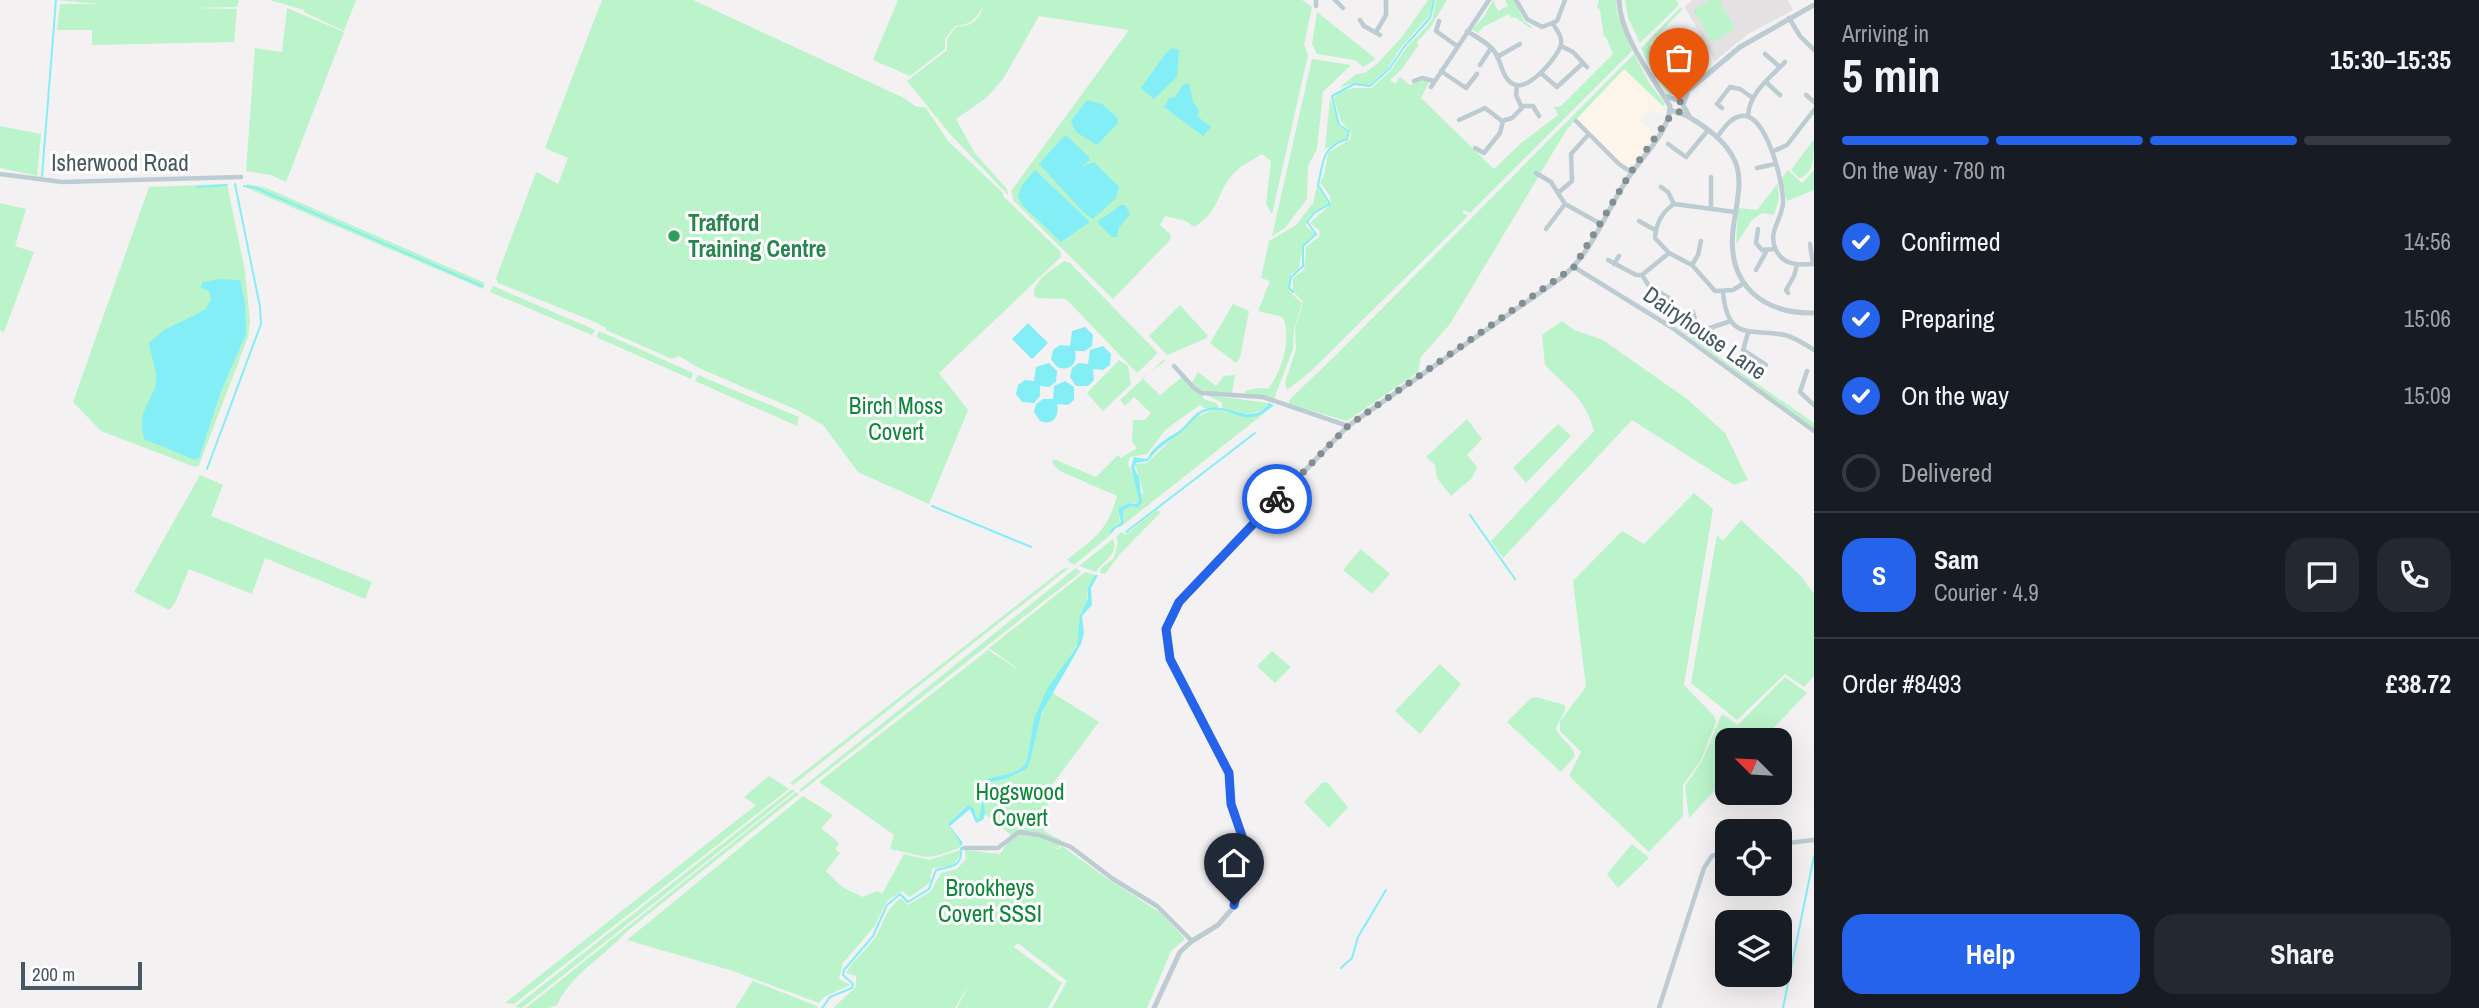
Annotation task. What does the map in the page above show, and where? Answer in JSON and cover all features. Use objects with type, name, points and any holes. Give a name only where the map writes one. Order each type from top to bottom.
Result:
[{"type":"street","points":[[1357,29],[1361,22],[1378,34],[1386,15],[1386,0]]},
{"type":"street","points":[[1516,0],[1523,15],[1542,27],[1553,24],[1559,18],[1565,0]]},
{"type":"street","points":[[1619,0],[1620,11],[1641,61],[1673,110],[1689,116],[1717,137],[1729,151],[1738,172],[1733,256],[1744,283],[1757,297],[1775,308],[1798,314],[1814,313]]},
{"type":"street","points":[[1338,1],[1343,8]]},
{"type":"street","points":[[1417,78],[1433,84],[1467,31],[1481,16],[1486,2]]},
{"type":"street","points":[[1154,1008],[1174,962],[1192,941],[1218,925],[1232,909],[1242,874],[1244,842],[1231,804],[1227,768],[1170,659],[1166,643],[1167,623],[1186,594],[1348,426],[1574,267],[1631,172],[1668,119],[1676,100],[1740,47],[1814,5]]},
{"type":"street","points":[[1789,18],[1813,46]]},
{"type":"street","points":[[1439,21],[1435,30],[1457,46]]},
{"type":"street","points":[[1467,31],[1491,48],[1507,78],[1517,85],[1529,83],[1542,73],[1560,46],[1561,38],[1553,24]]},
{"type":"street","points":[[1497,57],[1520,44]]},
{"type":"street","points":[[1542,73],[1557,87],[1585,65],[1572,51],[1560,46]]},
{"type":"street","points":[[1480,65],[1491,48]]},
{"type":"street","points":[[1765,54],[1780,67]]},
{"type":"street","points":[[1748,116],[1753,98],[1785,62]]},
{"type":"street","points":[[1441,71],[1466,88],[1477,74]]},
{"type":"street","points":[[1766,82],[1780,95]]},
{"type":"street","points":[[1475,148],[1484,153],[1500,133],[1503,121],[1520,111],[1521,106],[1516,95],[1517,85]]},
{"type":"street","points":[[1722,108],[1717,104],[1730,87],[1738,88],[1753,98]]},
{"type":"street","points":[[1673,110],[1683,106],[1689,91]]},
{"type":"street","points":[[1662,94],[1676,100],[1689,116]]},
{"type":"street","points":[[1806,95],[1814,102]]},
{"type":"street","points":[[1521,106],[1533,106],[1539,116]]},
{"type":"street","points":[[1459,120],[1485,108],[1503,121]]},
{"type":"street","points":[[1772,152],[1787,145],[1814,110]]},
{"type":"street","points":[[1717,137],[1732,119],[1748,116],[1757,122],[1772,152],[1783,199],[1783,208],[1773,232],[1775,248],[1783,259],[1797,265],[1814,264],[1810,244]]},
{"type":"street","points":[[1576,121],[1619,164],[1631,172]]},
{"type":"street","points":[[1668,144],[1686,157],[1708,130]]},
{"type":"street","points":[[1556,190],[1572,181],[1571,154],[1590,134]]},
{"type":"street","points":[[1757,168],[1775,163]]},
{"type":"street","points":[[1536,173],[1556,190],[1565,204],[1601,224]]},
{"type":"street","name":"Isherwood Road","points":[[0,174],[62,182],[240,177]]},
{"type":"street","points":[[1711,177],[1711,207]]},
{"type":"street","points":[[1661,187],[1668,192],[1674,204]]},
{"type":"street","points":[[1546,229],[1565,204]]},
{"type":"street","points":[[1735,212],[1674,204],[1664,213],[1654,238],[1670,253],[1692,265],[1708,287],[1723,293],[1744,283]]},
{"type":"street","points":[[1639,221],[1655,230]]},
{"type":"street","points":[[1758,229],[1756,243],[1766,252]]},
{"type":"street","points":[[1692,265],[1698,256],[1701,241]]},
{"type":"street","points":[[1756,270],[1766,252],[1775,248]]},
{"type":"street","points":[[1608,260],[1636,275],[1642,275],[1670,253]]},
{"type":"street","points":[[1615,264],[1619,256]]},
{"type":"street","points":[[1788,293],[1786,290],[1797,265]]},
{"type":"street","name":"Dairyhouse Lane","points":[[1574,267],[1671,327],[1814,431]]},
{"type":"street","points":[[1642,275],[1649,286],[1669,298]]},
{"type":"street","points":[[1723,293],[1731,321],[1748,333],[1788,336],[1814,350]]},
{"type":"street","points":[[1692,312],[1696,323],[1707,329],[1731,321]]},
{"type":"street","points":[[1748,333],[1740,351],[1766,365]]},
{"type":"street","points":[[1174,366],[1202,393],[1267,399],[1348,426]]},
{"type":"street","points":[[1800,392],[1807,372]]},
{"type":"street","points":[[1793,391],[1800,392],[1814,405]]},
{"type":"street","points":[[964,848],[992,850],[1018,832],[1065,844],[1157,906],[1192,941]]},
{"type":"street","points":[[1792,843],[1814,840]]},
{"type":"street","points":[[1659,1008],[1703,868],[1715,855]]},
{"type":"shaded area","points":[[1692,0],[1788,0],[1793,10],[1748,34],[1715,61],[1685,7]]},
{"type":"shaded area","points":[[1624,69],[1662,104],[1665,114],[1649,111],[1639,120],[1655,133],[1641,156],[1627,168],[1575,118]]},
{"type":"green space","points":[[57,0],[239,0],[237,7],[192,8],[237,9],[234,42],[92,45],[92,30],[57,30],[60,4],[99,4]]},
{"type":"green space","points":[[270,0],[356,0],[344,31],[304,10]]},
{"type":"green space","name":"Trafford Training Centre","points":[[602,0],[693,0],[904,98],[915,106],[926,108],[948,141],[1060,251],[1061,257],[939,373],[968,410],[929,504],[858,472],[823,425],[797,410],[701,369],[679,356],[672,359],[606,330],[595,322],[498,283],[496,278],[535,175],[537,172],[558,184],[568,158],[545,148]]},
{"type":"green space","points":[[898,0],[1302,0],[1312,7],[1304,45],[1308,55],[1272,214],[1266,204],[1271,161],[1262,154],[1234,173],[1214,208],[1194,227],[1186,221],[1165,216],[1160,225],[1171,235],[1170,240],[1113,299],[1014,201],[1011,191],[1129,30],[1039,16],[1003,79],[986,98],[956,119],[974,152],[1007,189],[1008,195],[950,134],[907,81],[947,50],[947,39],[956,27],[973,22],[983,7],[972,21],[955,26],[945,39],[945,49],[910,76],[873,60]]},
{"type":"green space","points":[[1428,0],[1433,0],[1429,16],[1401,47],[1388,68],[1369,85],[1353,83],[1339,88],[1355,75],[1366,72],[1378,63],[1402,37]]},
{"type":"green space","points":[[1436,0],[1447,0],[1401,70],[1390,80],[1395,84],[1400,77],[1410,85],[1421,80],[1429,82],[1421,98],[1494,169],[1521,143],[1558,115],[1554,107],[1561,106],[1613,54],[1604,37],[1600,10],[1597,7],[1599,0],[1616,0],[1617,12],[1632,51],[1470,213],[1464,210],[1462,212],[1468,216],[1310,372],[1287,390],[1285,382],[1296,349],[1295,328],[1303,302],[1293,291],[1293,278],[1304,270],[1306,247],[1320,236],[1319,230],[1310,223],[1331,204],[1330,196],[1320,182],[1324,176],[1328,153],[1350,139],[1351,132],[1341,121],[1334,98],[1347,90],[1372,88],[1391,70],[1407,47],[1432,20]]},
{"type":"green space","points":[[1493,0],[1498,11],[1508,6],[1505,0],[1514,0],[1524,21],[1533,28],[1515,17],[1511,18],[1509,14],[1483,27],[1478,33],[1472,29],[1484,17]]},
{"type":"green space","points":[[1625,0],[1676,0],[1679,5],[1640,43],[1628,18]]},
{"type":"green space","points":[[1711,0],[1719,0],[1735,29],[1712,42],[1693,10]]},
{"type":"green space","points":[[1681,7],[1682,10],[1650,43],[1669,90],[1674,93],[1682,92],[1670,95],[1655,77],[1641,48]]},
{"type":"green space","points":[[287,8],[344,32],[286,182],[271,175],[246,171],[255,48],[282,52]]},
{"type":"green space","points":[[1317,12],[1376,59],[1363,67],[1355,60],[1317,54],[1312,44]]},
{"type":"green space","points":[[1634,54],[1648,81],[1665,104],[1663,106],[1624,69],[1567,129],[1450,324],[1421,357],[1418,372],[1347,421],[1289,404],[1289,400]]},
{"type":"green space","points":[[1312,59],[1351,65],[1323,92],[1317,149],[1308,166],[1307,199],[1285,228],[1272,236]]},
{"type":"green space","points":[[1330,98],[1338,126],[1349,131],[1346,138],[1325,149]]},
{"type":"green space","points":[[0,126],[41,134],[37,176],[0,168]]},
{"type":"green space","points":[[1814,139],[1810,169],[1799,178],[1791,170]]},
{"type":"green space","points":[[1788,170],[1802,183],[1814,170],[1814,190],[1787,201],[1781,179]]},
{"type":"green space","points":[[1778,183],[1779,199],[1774,215],[1762,213],[1753,219],[1736,244],[1738,208],[1757,210]]},
{"type":"green space","points":[[227,184],[245,271],[250,321],[248,337],[199,465],[195,467],[101,431],[73,402],[149,187]]},
{"type":"green space","points":[[247,184],[264,187],[485,283],[483,289],[247,188]]},
{"type":"green space","points":[[1317,185],[1329,205],[1308,218],[1306,226],[1315,234],[1303,245],[1299,268],[1291,274],[1289,291],[1302,303],[1294,329],[1293,349],[1274,399],[1245,393],[1258,388],[1268,389],[1278,373],[1286,345],[1283,317],[1258,311],[1270,281],[1261,278],[1269,241],[1296,225],[1313,203]]},
{"type":"green space","points":[[0,203],[26,209],[15,246],[34,252],[4,332],[0,330]]},
{"type":"green space","points":[[1064,261],[1070,263],[1156,351],[1157,354],[1137,373],[1066,299],[1037,298],[1034,295],[1040,280]]},
{"type":"green space","points":[[493,286],[595,330],[592,335],[490,292]]},
{"type":"green space","points":[[1233,304],[1249,311],[1240,358],[1236,363],[1210,343]]},
{"type":"green space","points":[[1180,305],[1208,336],[1167,355],[1149,336]]},
{"type":"green space","points":[[1562,321],[1574,330],[1603,340],[1687,399],[1725,433],[1748,480],[1734,485],[1632,420],[1503,558],[1491,541],[1594,431],[1581,402],[1545,365],[1542,335]]},
{"type":"green space","points":[[1674,321],[1719,357],[1814,423],[1814,429],[1672,324]]},
{"type":"green space","points":[[599,331],[693,373],[691,379],[596,337]]},
{"type":"green space","points":[[1119,360],[1128,366],[1131,384],[1103,411],[1087,393]]},
{"type":"green space","points":[[1237,365],[1232,393],[1210,393],[1192,383],[1198,372],[1216,386],[1224,376],[1235,375]]},
{"type":"green space","points":[[698,375],[799,417],[797,426],[695,381]]},
{"type":"green space","points":[[1182,377],[1203,394],[1203,399],[1216,403],[1219,408],[1204,408],[1200,405],[1166,429],[1147,454],[1130,457],[1128,464],[1135,479],[1139,500],[1135,504],[1118,509],[1120,522],[1111,529],[1109,536],[1074,565],[1067,560],[1104,526],[1117,496],[1060,471],[1052,463],[1054,459],[1096,477],[1118,455],[1121,458],[1137,448],[1132,442],[1133,420],[1145,420],[1151,413],[1134,397],[1125,406],[1120,400],[1143,379],[1160,395]]},
{"type":"green space","points":[[1207,395],[1269,403],[1254,413],[1242,413],[1223,409],[1221,402]]},
{"type":"green space","points":[[1214,409],[1249,417],[1267,411],[1123,525],[1123,511],[1130,506],[1138,508],[1143,491],[1135,464],[1147,463],[1194,418]]},
{"type":"green space","points":[[1467,419],[1482,439],[1467,455],[1477,467],[1472,478],[1451,496],[1437,478],[1435,465],[1426,457]]},
{"type":"green space","points":[[1558,424],[1571,436],[1526,483],[1513,468]]},
{"type":"green space","points":[[200,475],[223,485],[211,516],[372,582],[365,599],[265,558],[252,594],[189,569],[175,603],[169,610],[134,592]]},
{"type":"green space","points":[[1694,493],[1713,509],[1684,685],[1714,716],[1716,722],[1701,760],[1683,785],[1683,816],[1649,852],[1569,776],[1581,752],[1560,731],[1560,721],[1586,687],[1573,581],[1622,531],[1644,544]]},
{"type":"green space","points":[[1157,510],[1161,512],[1120,554],[1105,574],[1100,573],[1101,568],[1114,558],[1118,541],[1116,537],[1122,532],[1125,535]]},
{"type":"green space","points":[[1741,520],[1800,575],[1814,594],[1814,676],[1804,687],[1785,674],[1737,720],[1691,683],[1717,535],[1723,541]]},
{"type":"green space","points":[[1113,539],[1112,553],[1096,572],[1079,566]]},
{"type":"green space","points":[[1361,549],[1390,574],[1372,594],[1343,570]]},
{"type":"green space","points":[[1069,568],[793,785],[790,783],[1063,569]]},
{"type":"green space","points":[[1076,568],[1081,572],[801,792],[799,790]]},
{"type":"green space","points":[[1085,572],[1095,575],[1088,587],[1087,606],[1080,616],[1080,640],[1049,689],[1034,723],[1027,761],[1017,771],[990,779],[979,786],[982,803],[979,819],[975,810],[965,807],[948,824],[960,843],[959,848],[925,857],[890,849],[894,835],[819,782],[988,650],[1022,672],[989,648]]},
{"type":"green space","points":[[1272,651],[1291,667],[1275,683],[1257,666]]},
{"type":"green space","points":[[1440,664],[1461,684],[1420,734],[1395,711]]},
{"type":"green space","points":[[1785,677],[1807,693],[1773,728],[1716,728],[1722,714],[1738,725]]},
{"type":"green space","points":[[1051,692],[1099,722],[1046,793],[1049,816],[1044,831],[1061,840],[1059,848],[1048,847],[1059,849],[1062,846],[1162,914],[1185,939],[1171,951],[1147,1008],[1052,1008],[1067,981],[1018,943],[1014,947],[1062,983],[1048,1008],[957,1008],[971,981],[955,1008],[833,1008],[856,987],[856,976],[846,973],[876,936],[896,902],[901,898],[908,905],[931,891],[941,873],[957,869],[966,859],[965,850],[1000,854],[1012,836],[985,814],[983,785],[1006,779],[1028,768],[1037,726]]},
{"type":"green space","points":[[1535,697],[1565,705],[1556,728],[1575,756],[1561,772],[1507,722]]},
{"type":"green space","points":[[1715,730],[1715,790],[1689,818],[1685,786],[1702,761]]},
{"type":"green space","points":[[769,776],[789,789],[514,1004],[505,1003],[756,805],[744,797]]},
{"type":"green space","points":[[1327,782],[1348,807],[1329,828],[1304,802],[1322,783]]},
{"type":"green space","points":[[792,789],[795,791],[522,1008],[515,1007]]},
{"type":"green space","points":[[796,792],[799,794],[626,932],[579,975],[557,1005],[549,1008],[526,1008]]},
{"type":"green space","points":[[803,796],[833,815],[821,828],[839,843],[835,849],[840,853],[826,871],[842,887],[863,897],[877,891],[882,894],[904,854],[929,860],[960,850],[953,866],[933,868],[930,876],[932,881],[910,897],[902,891],[887,901],[874,927],[843,963],[839,979],[850,985],[824,997],[819,1003],[733,971],[627,940]]},
{"type":"green space","points":[[1632,844],[1649,858],[1618,888],[1607,874]]},
{"type":"green space","points":[[753,981],[817,1006],[818,1008],[735,1008]]},
{"type":"water","points":[[1173,48],[1179,50],[1177,77],[1154,99],[1141,88],[1166,53]]},
{"type":"water","points":[[1189,83],[1193,102],[1199,110],[1197,116],[1211,127],[1203,136],[1164,107],[1169,98],[1175,97],[1183,85]]},
{"type":"water","points":[[1087,100],[1102,104],[1118,118],[1117,124],[1097,145],[1076,132],[1071,121]]},
{"type":"water","points":[[1067,136],[1089,157],[1090,160],[1082,167],[1094,162],[1119,187],[1116,198],[1093,219],[1084,213],[1039,164],[1063,137]]},
{"type":"water","points":[[1035,170],[1090,222],[1061,242],[1022,205],[1018,196],[1022,185]]},
{"type":"water","points":[[1125,205],[1130,214],[1119,228],[1117,237],[1112,237],[1097,222]]},
{"type":"water","points":[[219,279],[240,280],[245,304],[246,334],[221,391],[199,458],[195,460],[144,439],[142,417],[156,382],[149,343],[164,330],[205,310],[211,299],[209,291],[200,287],[203,282]]},
{"type":"water","points":[[1028,323],[1048,343],[1032,359],[1012,339]]},
{"type":"water","points":[[1085,327],[1093,335],[1092,346],[1085,351],[1075,351],[1075,359],[1069,367],[1057,367],[1051,359],[1053,350],[1060,345],[1070,346],[1072,331]]},
{"type":"water","points":[[1103,346],[1111,354],[1110,365],[1103,370],[1093,369],[1094,380],[1088,386],[1076,386],[1070,377],[1072,368],[1079,363],[1088,364],[1090,350]]},
{"type":"water","points":[[1049,363],[1057,371],[1056,382],[1049,387],[1040,386],[1040,396],[1034,403],[1022,402],[1016,394],[1018,385],[1025,380],[1034,381],[1036,367]]},
{"type":"water","points":[[1065,381],[1074,387],[1074,400],[1068,405],[1057,404],[1056,416],[1051,421],[1040,421],[1034,412],[1036,404],[1043,399],[1053,399],[1054,386]]},
{"type":"water","points":[[1269,403],[1274,405],[1256,416],[1242,416],[1221,410],[1202,413],[1148,461],[1136,463],[1134,468],[1139,477],[1142,502],[1138,508],[1130,506],[1123,511],[1123,525],[1109,536],[1111,529],[1121,522],[1118,509],[1128,503],[1136,504],[1139,500],[1131,467],[1134,457],[1147,459],[1157,446],[1179,431],[1195,414],[1209,408],[1248,414],[1263,410]]},
{"type":"water","points":[[1095,575],[1098,575],[1091,588],[1092,605],[1082,616],[1084,633],[1081,644],[1042,712],[1028,768],[1006,779],[983,784],[983,820],[976,823],[970,809],[950,826],[963,843],[959,848],[960,843],[948,824],[968,805],[974,808],[979,819],[982,803],[980,783],[1017,771],[1027,761],[1034,719],[1047,689],[1077,646],[1080,616],[1088,599],[1088,587]]},
{"type":"waterway","points":[[42,176],[56,0]]},
{"type":"waterway","points":[[1293,292],[1289,288],[1291,277],[1303,266],[1303,246],[1316,234],[1307,222],[1314,213],[1330,204],[1318,185],[1325,156],[1332,146],[1347,139],[1349,131],[1339,125],[1332,96],[1354,84],[1370,86],[1390,68],[1404,47],[1430,18],[1434,0]]},
{"type":"waterway","points":[[207,469],[261,324],[260,307],[235,184]]},
{"type":"waterway","points":[[197,187],[227,185]]},
{"type":"waterway","points":[[244,186],[256,188],[482,286]]},
{"type":"waterway","points":[[1126,532],[1255,433]]},
{"type":"waterway","points":[[932,506],[1031,547]]},
{"type":"waterway","points":[[1470,515],[1515,579]]},
{"type":"waterway","points":[[822,1008],[830,997],[852,988],[853,984],[843,975],[844,970],[873,936],[887,905],[900,894],[908,902],[929,889],[936,870],[958,863],[961,848]]},
{"type":"waterway","points":[[1783,1008],[1814,856]]},
{"type":"waterway","points":[[1341,968],[1352,958],[1358,937],[1386,890]]},
{"type":"way so far","points":[[1277,499],[1363,414],[1544,291],[1574,267],[1631,172],[1668,119],[1682,110],[1683,105],[1679,100]]},
{"type":"place","name":"Trafford Training Centre","points":[[674,236]]},
{"type":"route","points":[[1234,905],[1242,874],[1244,842],[1231,804],[1229,773],[1174,669],[1165,635],[1167,623],[1179,602],[1277,499]]},
{"type":"park label","name":"Birch Moss Covert","points":[[896,419]]},
{"type":"park label","name":"Hogswood Covert","points":[[1020,805]]},
{"type":"park label","name":"Brookheys Covert SSSI","points":[[990,901]]}]
